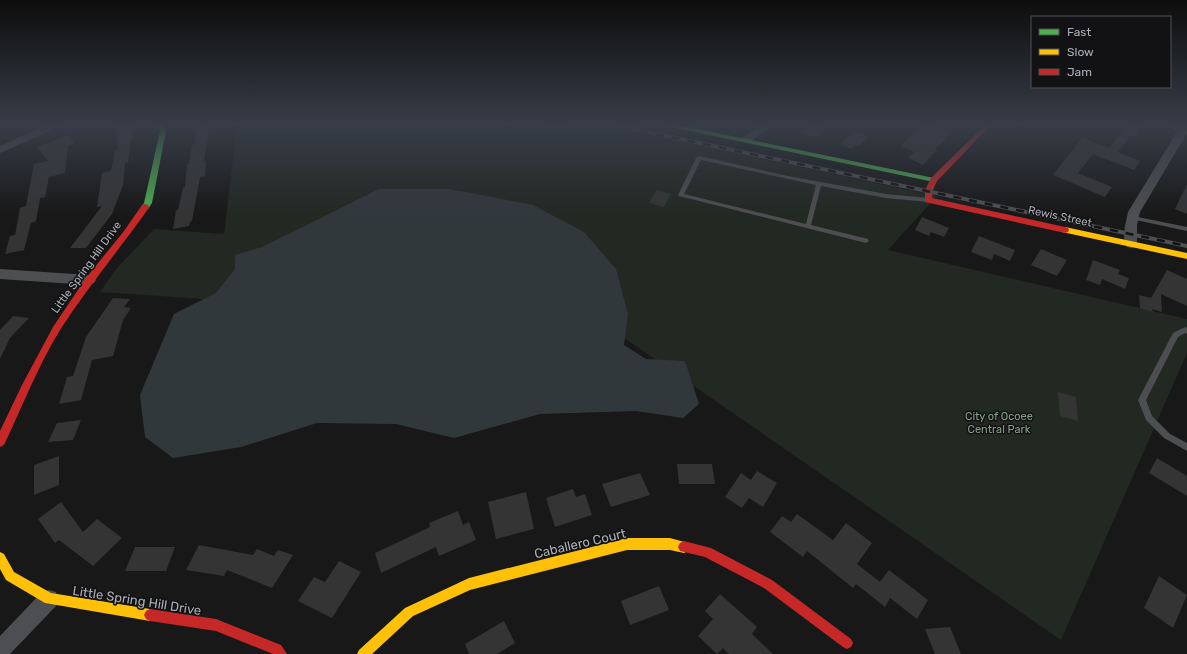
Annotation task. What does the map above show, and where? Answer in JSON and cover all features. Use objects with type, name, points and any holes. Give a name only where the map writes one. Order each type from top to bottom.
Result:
[{"type":"street","name":"Little Spring Hill Drive","points":[[0,442],[25,388],[56,329],[90,280],[148,203],[158,155]]},
{"type":"street","points":[[814,155],[934,180]]},
{"type":"street","points":[[928,200],[929,190],[934,180],[959,155]]},
{"type":"street","points":[[1132,244],[1130,234],[1134,212],[1168,155]]},
{"type":"street","name":"Rewis Street","points":[[928,200],[1187,256]]},
{"type":"street","points":[[0,274],[90,280]]},
{"type":"street","name":"Caballero Court","points":[[363,654],[409,612],[469,584],[626,544],[670,544],[707,552],[768,584],[847,644]]},
{"type":"street","name":"Little Spring Hill Drive","points":[[0,558],[10,576],[49,599],[216,625],[277,649],[281,654]]},
{"type":"street","points":[[0,650],[49,599]]},
{"type":"lane","points":[[866,240],[681,195],[699,158],[886,196],[928,200]]},
{"type":"lane","points":[[808,227],[819,183]]},
{"type":"lane","points":[[1133,218],[1187,229]]},
{"type":"lane","points":[[1186,330],[1175,335],[1142,400],[1149,418],[1167,436],[1187,447]]},
{"type":"green space","name":"City of Ocoee Central Park","points":[[233,155],[742,155],[937,196],[888,250],[1187,319],[1187,353],[1061,640],[594,317],[551,322],[100,292],[116,269],[154,229],[224,234]]},
{"type":"shaded area","points":[[379,189],[449,189],[533,205],[584,232],[616,269],[628,314],[624,345],[646,359],[685,361],[699,404],[683,418],[636,411],[540,414],[454,438],[396,424],[317,423],[241,447],[173,458],[145,437],[140,395],[174,314],[216,293],[235,269],[235,255],[262,247]]},
{"type":"building","points":[[43,155],[67,155],[65,173],[49,177],[45,197],[40,198],[36,221],[31,223],[24,250],[5,254],[10,236],[15,235],[20,208],[26,206],[34,164],[48,161]]},
{"type":"building","points":[[114,155],[129,155],[128,162],[125,163],[123,185],[112,214],[86,248],[70,248],[102,206],[97,207],[102,173],[111,171]]},
{"type":"building","points":[[190,155],[205,155],[205,176],[200,177],[192,221],[190,222],[189,226],[173,229],[176,210],[178,210],[183,188],[185,187],[187,164],[189,164]]},
{"type":"building","points":[[911,155],[933,155],[923,165],[908,158]]},
{"type":"building","points":[[1069,155],[1093,155],[1078,173],[1112,187],[1105,197],[1053,175]]},
{"type":"building","points":[[1094,155],[1124,155],[1140,161],[1134,170]]},
{"type":"building","points":[[1187,184],[1187,214],[1175,209]]},
{"type":"building","points":[[657,190],[671,194],[664,207],[649,203]]},
{"type":"building","points":[[922,217],[949,228],[944,237],[931,232],[929,236],[915,230]]},
{"type":"building","points":[[979,236],[1015,250],[1010,261],[994,254],[992,260],[971,252]]},
{"type":"building","points":[[1041,249],[1067,260],[1057,276],[1031,265]]},
{"type":"building","points":[[1093,260],[1120,270],[1118,274],[1129,278],[1125,289],[1102,279],[1100,285],[1086,280]]},
{"type":"building","points":[[1167,270],[1187,279],[1187,306],[1161,294],[1162,312],[1152,309],[1153,312],[1140,308],[1139,295],[1151,298]]},
{"type":"building","points":[[113,298],[130,299],[124,307],[131,308],[123,320],[113,356],[92,360],[81,400],[59,404],[67,377],[73,376],[86,337]]},
{"type":"building","points":[[13,316],[29,318],[10,338],[0,359],[0,330]]},
{"type":"building","points":[[1058,392],[1076,397],[1078,421],[1060,416]]},
{"type":"building","points":[[81,420],[73,440],[48,442],[57,423]]},
{"type":"building","points":[[59,456],[59,485],[34,495],[34,465]]},
{"type":"building","points":[[1157,458],[1187,476],[1187,496],[1149,473]]},
{"type":"building","points":[[677,464],[712,464],[715,484],[679,484]]},
{"type":"building","points":[[757,471],[777,483],[763,507],[749,498],[742,508],[725,497],[741,473],[751,480]]},
{"type":"building","points":[[640,473],[650,495],[611,507],[602,484]]},
{"type":"building","points":[[573,489],[576,497],[585,494],[592,515],[555,527],[546,498]]},
{"type":"building","points":[[526,492],[534,529],[496,539],[488,502]]},
{"type":"building","points":[[61,502],[83,532],[97,519],[122,538],[93,566],[59,540],[55,543],[38,519]]},
{"type":"building","points":[[458,511],[463,525],[469,522],[476,540],[439,556],[436,547],[381,573],[375,553],[430,527],[429,523]]},
{"type":"building","points":[[797,514],[833,540],[846,523],[872,543],[857,564],[880,582],[889,570],[928,600],[917,619],[890,598],[885,607],[856,584],[853,588],[807,551],[803,557],[770,532],[782,516],[791,522]]},
{"type":"building","points":[[199,545],[253,555],[257,549],[274,556],[278,550],[293,555],[272,588],[227,570],[224,576],[186,570]]},
{"type":"building","points":[[135,547],[175,547],[166,571],[125,571]]},
{"type":"building","points":[[339,561],[361,572],[332,618],[298,601],[314,577],[325,582]]},
{"type":"building","points":[[1159,576],[1187,595],[1173,628],[1144,608]]},
{"type":"building","points":[[659,586],[669,610],[630,625],[621,601]]},
{"type":"building","points":[[720,594],[757,627],[752,634],[773,654],[729,654],[723,648],[717,654],[698,636],[713,619],[705,611]]},
{"type":"building","points":[[504,621],[515,643],[497,654],[469,654],[465,644]]},
{"type":"building","points":[[950,627],[961,654],[935,654],[925,629]]},
{"type":"railway","points":[[754,155],[1187,246]]},
{"type":"traffic: fast","points":[[145,207],[148,203],[158,155]]},
{"type":"traffic: fast","points":[[812,155],[934,180]]},
{"type":"traffic: slow","points":[[1065,230],[1187,256]]},
{"type":"traffic: slow","points":[[363,654],[409,612],[469,584],[627,544],[670,544],[684,547]]},
{"type":"traffic: slow","points":[[0,558],[10,576],[49,599],[150,615]]},
{"type":"traffic: jam","points":[[959,155],[934,180],[929,190],[928,200],[1065,230]]},
{"type":"traffic: jam","points":[[0,442],[25,388],[56,329],[89,280],[127,233],[145,207]]},
{"type":"traffic: jam","points":[[684,547],[707,552],[768,584],[847,643]]},
{"type":"traffic: jam","points":[[150,615],[216,625],[277,649],[281,654]]}]
